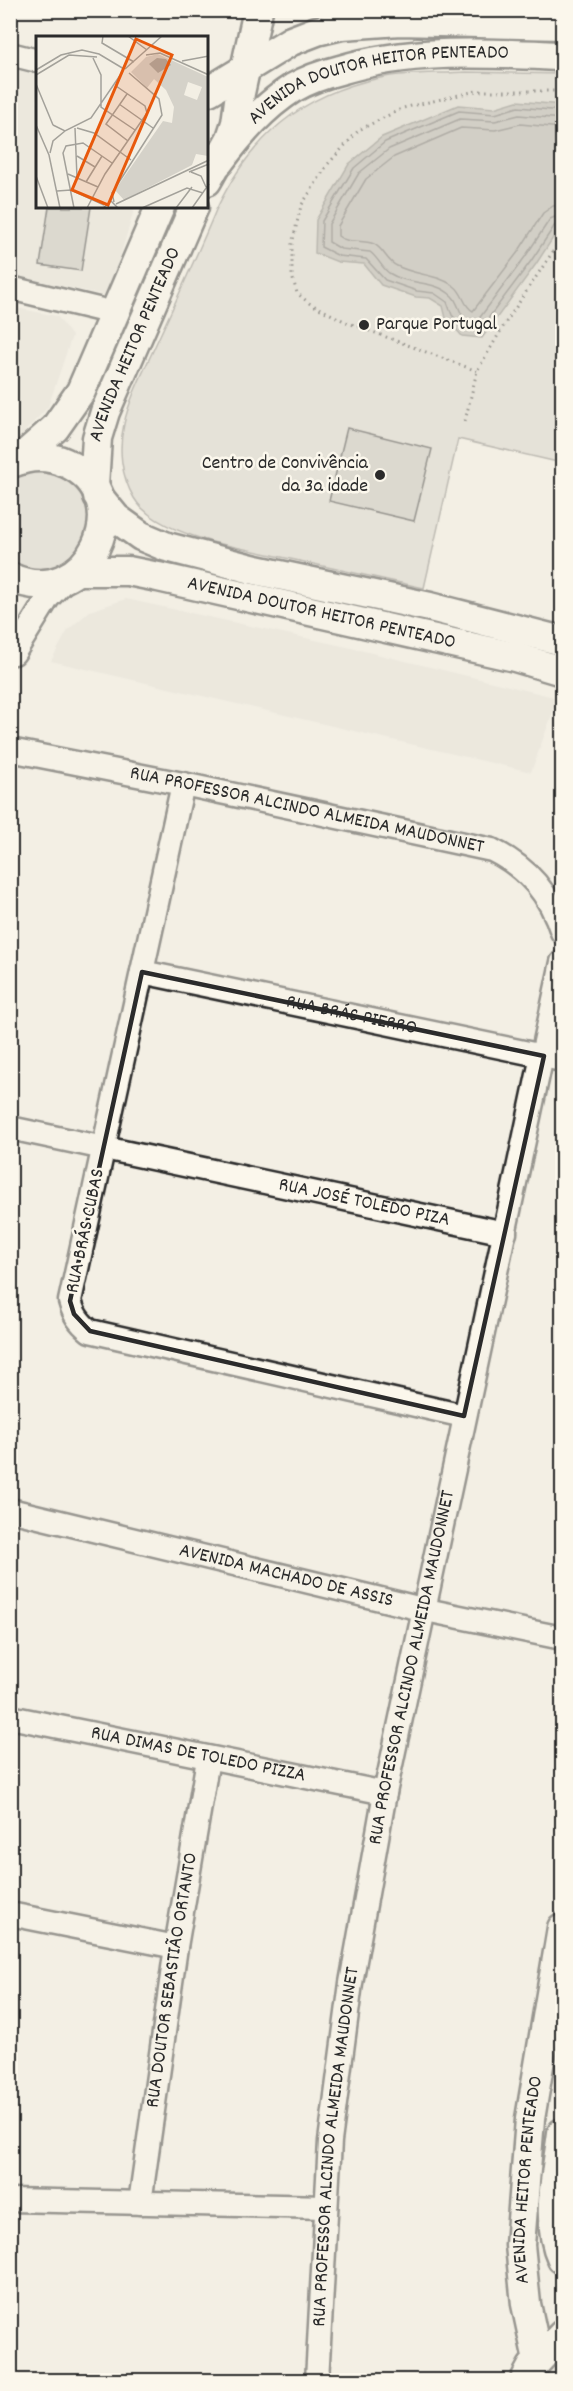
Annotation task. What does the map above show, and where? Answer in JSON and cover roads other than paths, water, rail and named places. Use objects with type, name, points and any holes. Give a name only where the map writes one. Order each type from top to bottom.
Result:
[{"type":"main road","points":[[254,12],[266,34],[273,39],[291,41]]},
{"type":"main road","points":[[213,171],[236,123],[254,12]]},
{"type":"main road","points":[[208,93],[254,12]]},
{"type":"main road","name":"AVENIDA DOUTOR HEITOR PENTEADO","points":[[208,93],[291,41],[342,25],[434,21],[562,25]]},
{"type":"main road","name":"AVENIDA DOUTOR HEITOR PENTEADO","points":[[213,171],[239,135],[271,104],[295,87],[322,75],[365,62],[400,56],[451,54],[562,56]]},
{"type":"main road","points":[[15,462],[55,428],[69,410],[84,383],[160,208]]},
{"type":"main road","name":"AVENIDA HEITOR PENTEADO","points":[[73,574],[94,553],[101,535],[103,517],[96,490],[97,438],[105,412],[194,208]]},
{"type":"main road","name":"AVENIDA DOUTOR HEITOR PENTEADO","points":[[15,462],[38,456],[57,459],[74,466],[96,490],[116,518],[141,536],[167,547],[255,570],[430,607],[562,641]]},
{"type":"main road","name":"AVENIDA DOUTOR HEITOR PENTEADO","points":[[10,577],[37,584],[53,583],[73,574],[128,572],[158,577],[494,652],[562,671]]},
{"type":"main road","name":"AVENIDA HEITOR PENTEADO","points":[[531,2370],[520,2245],[530,2118],[562,1928]]},
{"type":"main road","name":"AVENIDA HEITOR PENTEADO","points":[[562,2133],[553,2227],[562,2259]]},
{"type":"main road","points":[[531,2370],[562,2335]]},
{"type":"street","points":[[10,54],[36,60]]},
{"type":"street","points":[[10,288],[114,313]]},
{"type":"street","points":[[12,653],[48,598],[73,574]]},
{"type":"street","name":"RUA PROFESSOR ALCINDO ALMEIDA MAUDONNET","points":[[10,750],[183,784],[492,850],[510,859],[527,872],[545,892],[562,932]]},
{"type":"street","name":"RUA BRÁS CUBAS","points":[[183,784],[70,1301],[74,1314],[90,1331],[465,1416]]},
{"type":"street","name":"RUA PROFESSOR ALCINDO ALMEIDA MAUDONNET","points":[[317,2380],[330,2141],[351,1983],[385,1793],[426,1610],[465,1416],[505,1233],[553,1058],[562,962]]},
{"type":"street","name":"RUA BRÁS PIERRO","points":[[142,972],[553,1058]]},
{"type":"street","name":"RUA JOSÉ TOLEDO PIZA","points":[[10,1128],[104,1150],[505,1233]]},
{"type":"street","name":"AVENIDA MACHADO DE ASSIS","points":[[10,1510],[426,1610],[562,1638]]},
{"type":"street","name":"RUA DIMAS DE TOLEDO PIZZA","points":[[10,1718],[385,1793]]},
{"type":"street","name":"RUA DOUTOR SEBASTIÃO ORTANTO","points":[[140,2203],[176,1947],[208,1759]]},
{"type":"street","points":[[10,1914],[176,1947]]},
{"type":"street","points":[[10,2200],[326,2207]]},
{"type":"water","points":[[517,101],[562,105],[562,224],[482,338],[462,336],[446,318],[443,306],[430,298],[416,297],[381,285],[364,264],[338,262],[315,253],[316,220],[349,164],[382,137],[458,105],[494,108]]},
{"type":"place","name":"Parque Portugal","points":[[364,325]]},
{"type":"place","name":"Centro de Convivência da 3a idade","points":[[380,475]]}]
